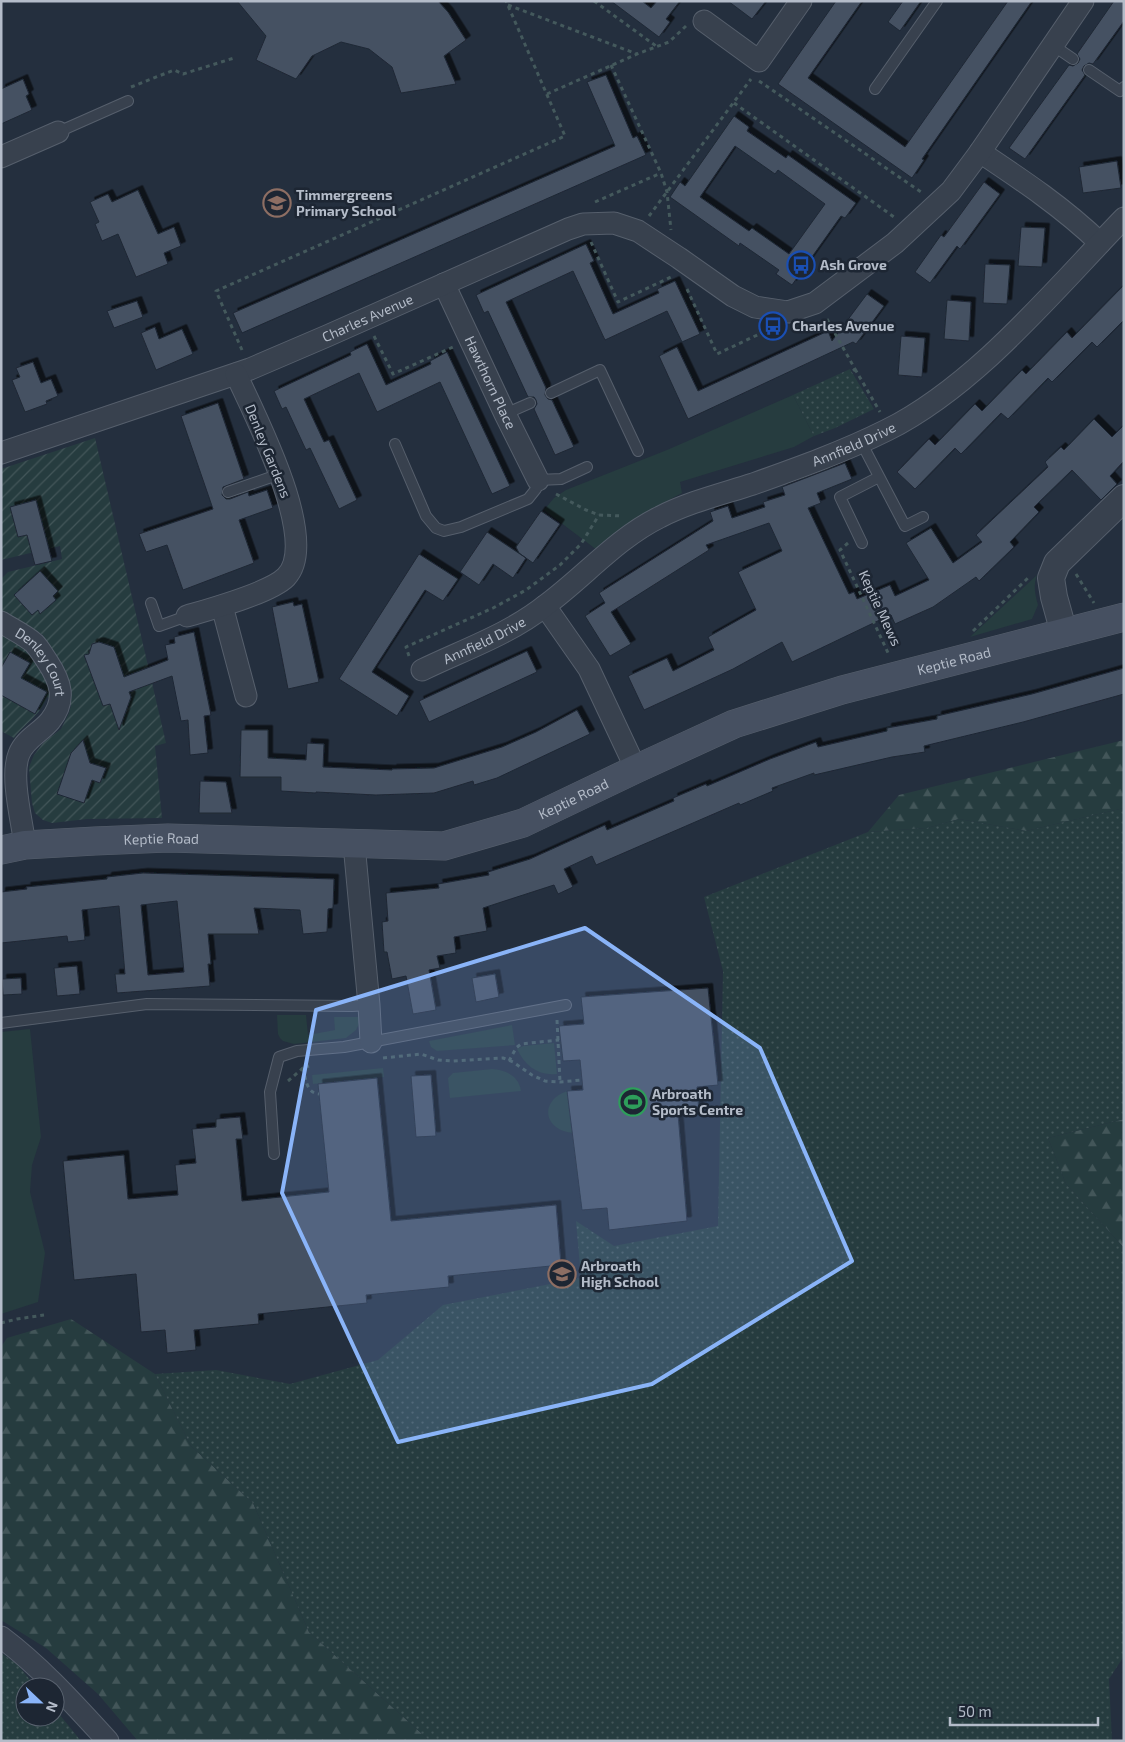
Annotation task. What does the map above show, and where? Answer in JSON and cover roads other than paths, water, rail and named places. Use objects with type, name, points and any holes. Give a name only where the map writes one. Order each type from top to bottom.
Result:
[{"type":"main road","name":"Keptie Road","points":[[13,848],[94,840],[193,838],[444,846],[523,823],[734,724],[842,690],[1113,620]]},
{"type":"street","points":[[704,21],[758,61],[801,1]]},
{"type":"street","name":"Charles Avenue","points":[[1,452],[243,371],[583,224],[614,224],[638,231],[665,248],[683,268],[755,307],[788,312],[815,302],[895,243],[950,191],[980,152],[1083,1]]},
{"type":"street","points":[[1,157],[58,132]]},
{"type":"street","points":[[980,152],[1039,192],[1100,243]]},
{"type":"street","name":"Annfield Drive","points":[[422,670],[500,633],[545,606],[614,548],[659,517],[683,507],[802,467],[889,429],[926,406],[978,366],[1009,337],[1124,218]]},
{"type":"street","name":"Hawthorn Place","points":[[444,284],[538,480]]},
{"type":"street","name":"Denley Gardens","points":[[187,616],[222,606],[274,586],[287,576],[296,560],[297,542],[286,487],[243,371]]},
{"type":"street","points":[[1064,632],[1054,597],[1051,578],[1057,563],[1124,498]]},
{"type":"street","points":[[222,606],[246,696]]},
{"type":"street","points":[[545,606],[589,670],[636,769]]},
{"type":"street","name":"Denley Court","points":[[1,622],[33,642],[57,676],[61,696],[49,722],[27,741],[18,755],[15,768],[13,848]]},
{"type":"street","points":[[354,844],[370,1005],[377,1050]]},
{"type":"street","points":[[1,1638],[22,1652],[108,1741]]},
{"type":"lane","points":[[875,89],[937,1]]},
{"type":"lane","points":[[1054,46],[1073,59]]},
{"type":"lane","points":[[1089,70],[1120,91],[1124,87]]},
{"type":"lane","points":[[58,132],[128,101]]},
{"type":"lane","points":[[551,393],[600,370],[638,451]]},
{"type":"lane","points":[[505,414],[530,403]]},
{"type":"lane","points":[[861,442],[905,526],[923,517]]},
{"type":"lane","points":[[395,444],[426,516],[436,528],[444,531],[461,527],[528,499],[536,489],[538,480],[561,479],[587,467]]},
{"type":"lane","points":[[228,492],[280,474]]},
{"type":"lane","points":[[862,543],[840,497],[879,478]]},
{"type":"lane","points":[[151,603],[159,626],[187,616]]},
{"type":"lane","points":[[1,1023],[147,1004],[370,1005]]},
{"type":"lane","points":[[274,1154],[270,1092],[279,1057],[297,1052],[344,1047],[377,1050],[561,1006]]},
{"type":"place","name":"Timmergreens Primary School","points":[[277,203]]},
{"type":"place","name":"Ash Grove","points":[[801,265]]},
{"type":"place","name":"Charles Avenue","points":[[773,326]]},
{"type":"place","name":"Arbroath Sports Centre","points":[[633,1102]]},
{"type":"place","name":"Arbroath High School","points":[[562,1274]]}]
